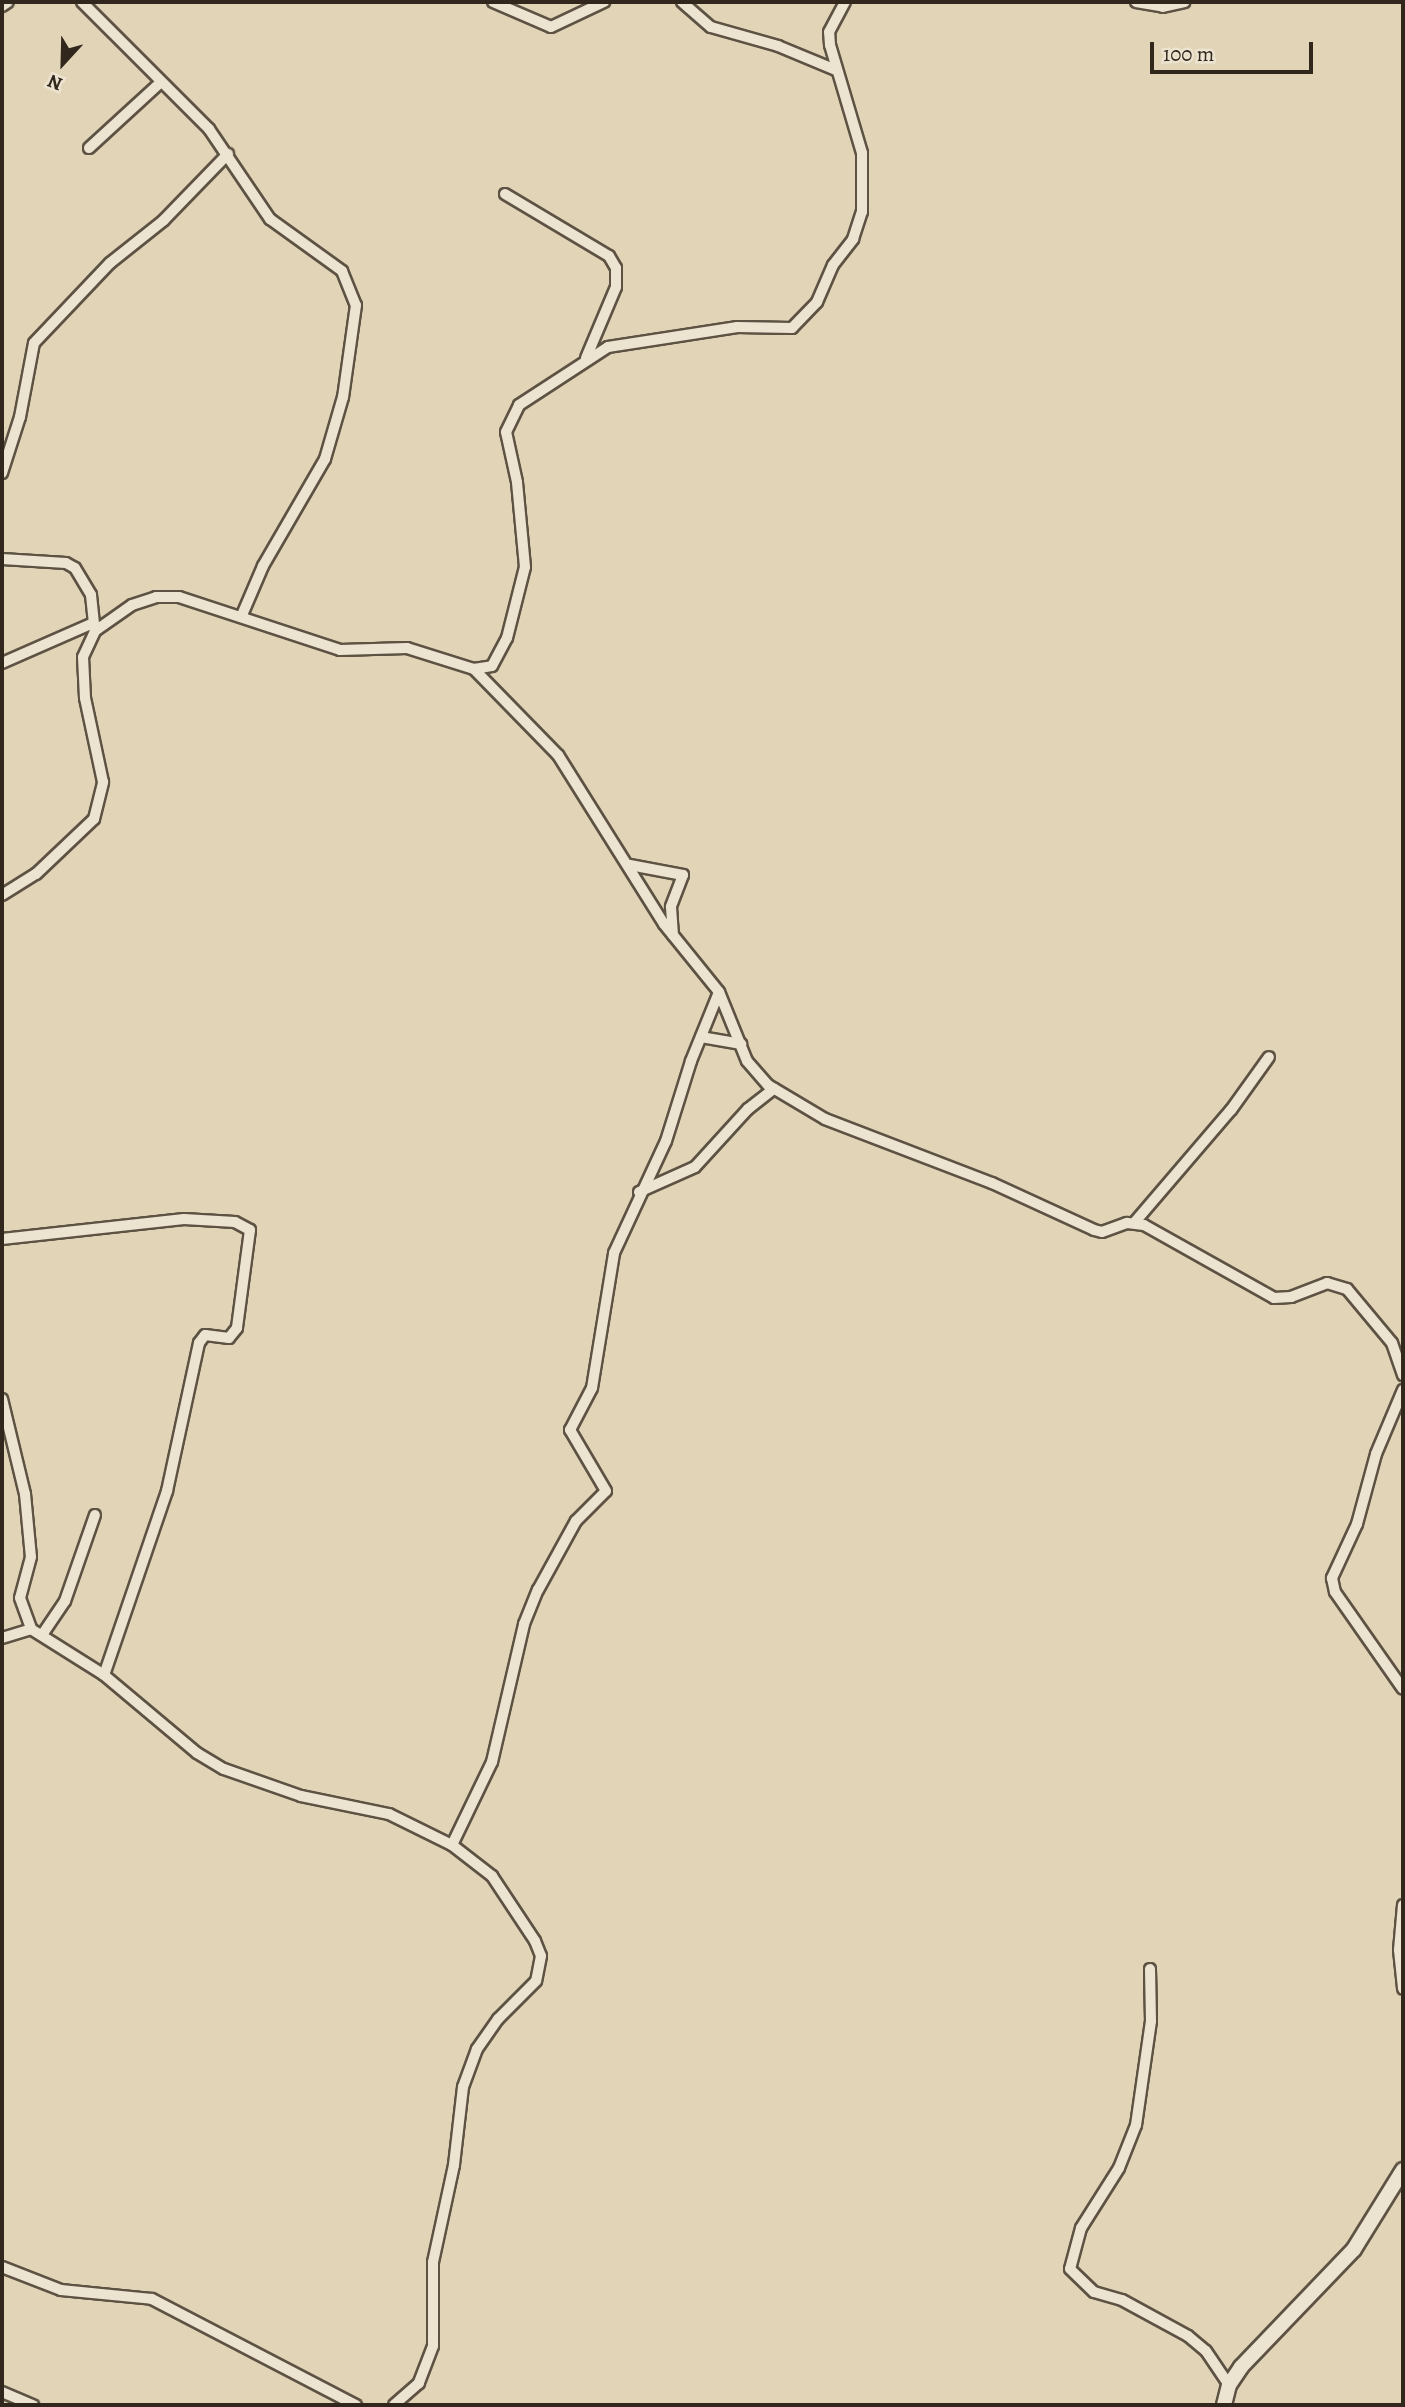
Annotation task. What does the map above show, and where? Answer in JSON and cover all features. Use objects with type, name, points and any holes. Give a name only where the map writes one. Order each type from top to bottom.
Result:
[{"type":"street","points":[[2,6],[8,2]]},
{"type":"street","points":[[82,2],[229,154],[270,219],[342,271],[356,305],[349,370],[325,459],[263,566],[242,615]]},
{"type":"street","points":[[493,2],[551,27],[604,2]]},
{"type":"street","points":[[682,2],[711,27],[778,46],[836,70]]},
{"type":"street","points":[[490,687],[494,663],[507,638],[525,566],[517,482],[506,432],[508,420],[519,405],[586,358],[608,347],[712,331],[783,330],[806,316],[853,239],[862,212],[862,153],[836,70],[830,33],[845,2]]},
{"type":"street","points":[[1136,2],[1163,7],[1184,2]]},
{"type":"street","points":[[89,148],[160,83]]},
{"type":"street","points":[[2,473],[20,417],[34,343],[110,263],[164,220],[229,154]]},
{"type":"street","points":[[505,194],[609,256],[616,268],[616,287],[586,358]]},
{"type":"street","points":[[2,559],[66,563],[75,568],[91,595],[94,627],[83,657],[82,673],[102,770],[98,809],[67,846],[21,886],[2,895]]},
{"type":"street","points":[[2,663],[94,627],[114,614],[156,597],[179,597],[242,615],[340,650],[407,648],[474,669],[558,755],[673,935],[719,992],[753,1070],[774,1089],[825,1119],[982,1179],[1094,1230],[1134,1223],[1274,1298],[1291,1297],[1327,1283],[1347,1289],[1392,1343],[1403,1375]]},
{"type":"street","points":[[474,669],[494,663]]},
{"type":"street","points":[[630,865],[683,875],[671,907],[673,935]]},
{"type":"street","points":[[452,1845],[492,1762],[524,1624],[538,1590],[576,1521],[606,1490],[570,1430],[592,1388],[611,1262],[634,1218],[639,1192],[666,1141],[719,992]]},
{"type":"street","points":[[701,1037],[741,1044]]},
{"type":"street","points":[[1134,1223],[1231,1110],[1269,1057]]},
{"type":"street","points":[[639,1192],[695,1167],[748,1109],[774,1089]]},
{"type":"street","points":[[2,1239],[184,1219],[235,1222],[250,1230],[237,1328],[229,1338],[205,1335],[199,1343],[163,1503],[104,1675]]},
{"type":"street","points":[[1403,1390],[1376,1454],[1357,1524],[1332,1578],[1335,1592],[1403,1689]]},
{"type":"street","points":[[2,1399],[25,1494],[31,1557],[20,1598],[37,1632],[104,1675],[197,1753],[224,1769],[301,1796],[389,1814],[472,1857],[505,1892],[535,1941],[540,1967],[536,1981],[498,2019],[470,2067],[436,2244],[433,2346],[419,2383],[394,2405]]},
{"type":"street","points":[[2,1638],[37,1632],[65,1601],[95,1515]]},
{"type":"street","points":[[1403,1905],[1399,1950],[1403,1989]]},
{"type":"street","points":[[1150,1969],[1151,2021],[1136,2125],[1119,2168],[1081,2228],[1070,2269],[1094,2292],[1122,2300],[1188,2336],[1206,2351],[1229,2385]]},
{"type":"street","points":[[1224,2405],[1229,2385],[1257,2349],[1354,2249],[1403,2170]]},
{"type":"street","points":[[2,2267],[61,2290],[152,2299],[356,2405]]},
{"type":"street","points":[[2,2392],[33,2405]]}]
